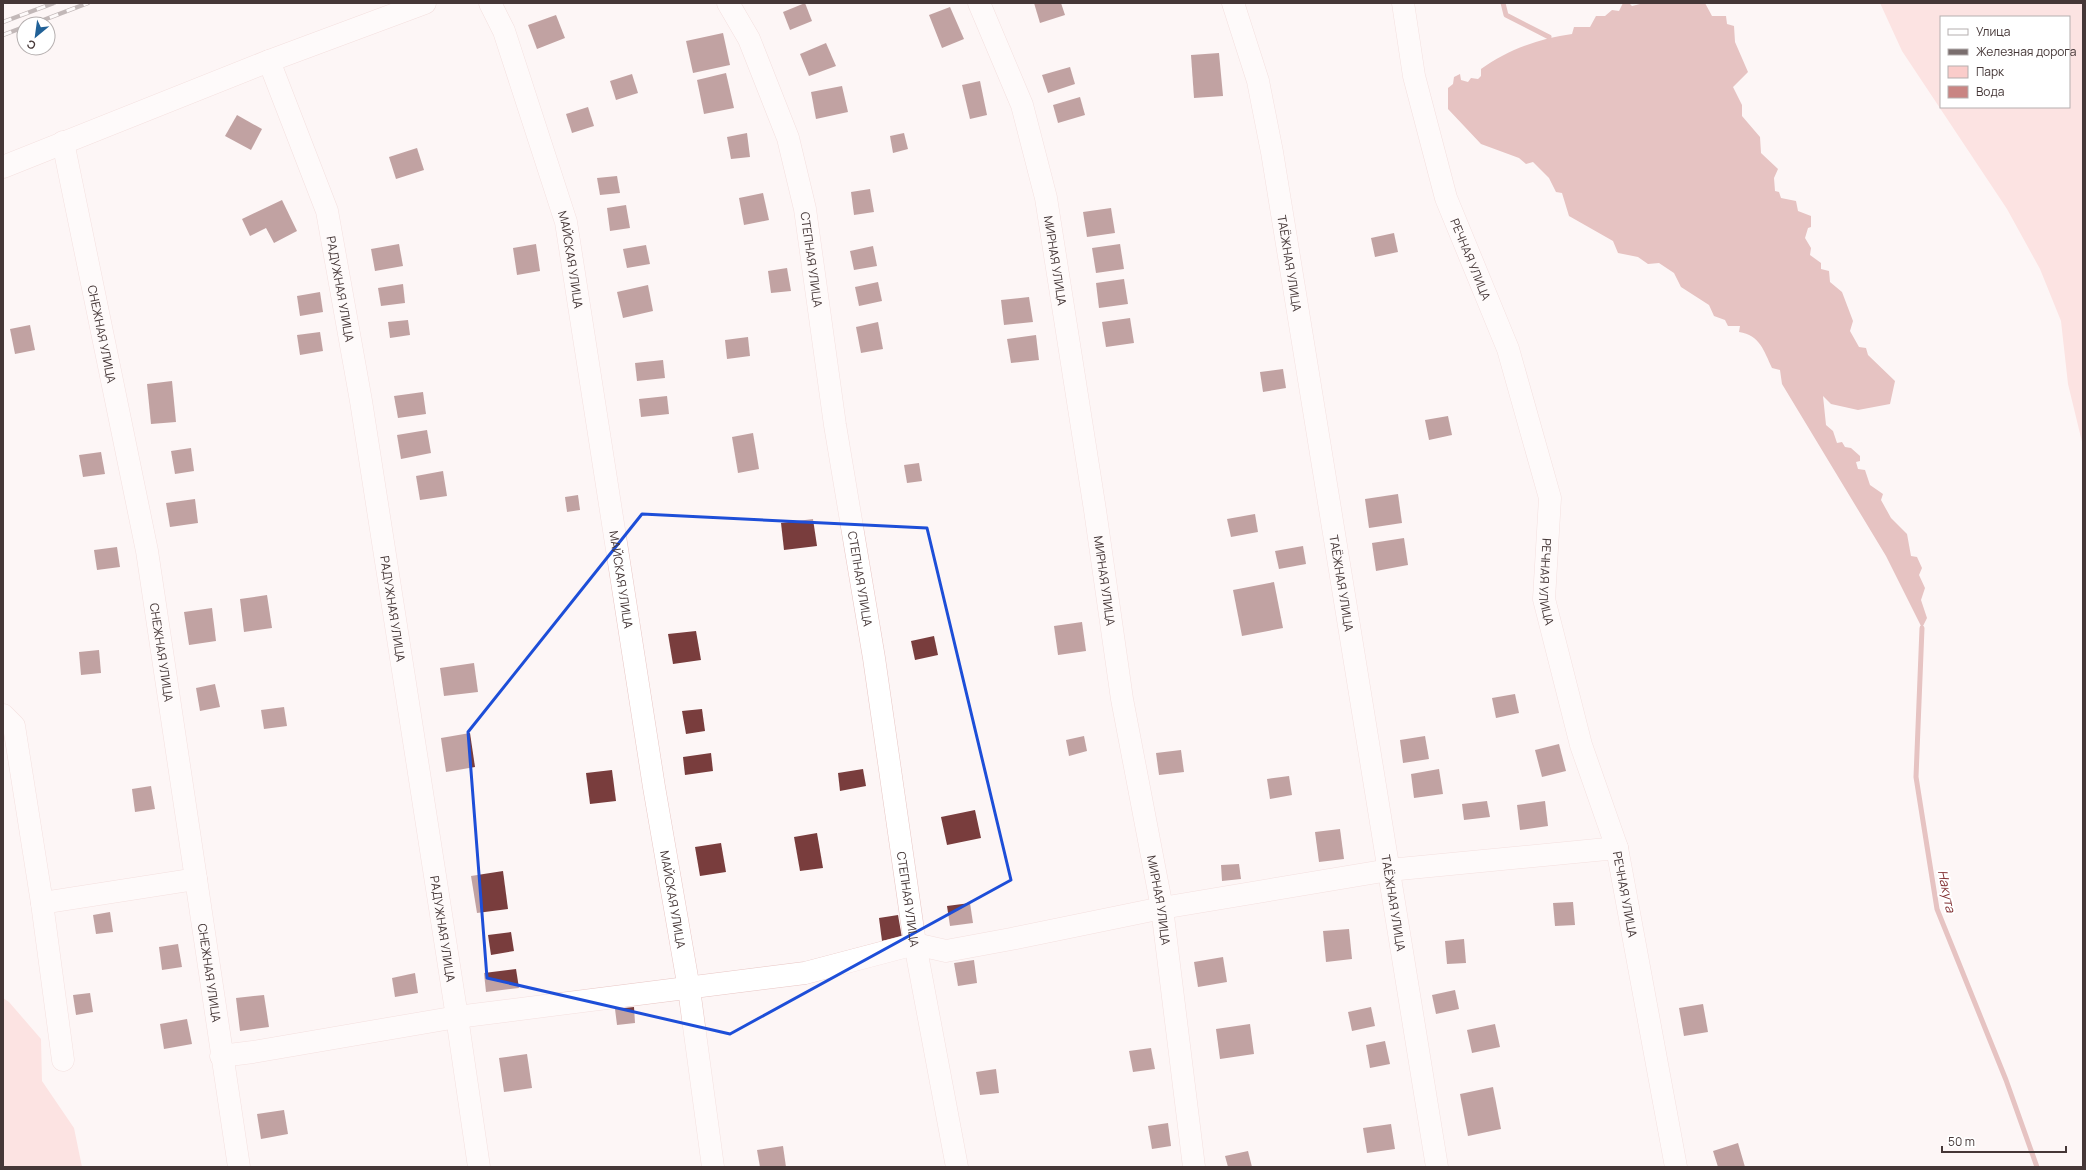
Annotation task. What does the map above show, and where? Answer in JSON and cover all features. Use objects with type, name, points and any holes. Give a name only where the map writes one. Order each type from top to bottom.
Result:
[{"type":"street","points":[[3,167],[269,61],[424,3]]},
{"type":"street","name":"МАЙСКАЯ УЛИЦА","points":[[490,3],[504,31],[566,222],[654,787],[689,989],[713,1167]]},
{"type":"street","name":"СТЕПНАЯ УЛИЦА","points":[[728,3],[749,39],[788,138],[805,208],[834,426],[874,658],[916,944],[957,1167]]},
{"type":"street","name":"МИРНАЯ УЛИЦА","points":[[980,3],[1022,105],[1046,198],[1095,510],[1122,699],[1162,908],[1194,1167]]},
{"type":"street","name":"ТАЁЖНАЯ УЛИЦА","points":[[1232,3],[1258,82],[1272,152],[1437,1167]]},
{"type":"street","name":"РЕЧНАЯ УЛИЦА","points":[[1403,3],[1414,76],[1446,198],[1508,349],[1550,498],[1544,599],[1581,745],[1617,848],[1676,1167]]},
{"type":"street","name":"РАДУЖНАЯ УЛИЦА","points":[[269,61],[327,211],[361,401],[457,1017],[478,1167]]},
{"type":"street","name":"СНЕЖНАЯ УЛИЦА","points":[[63,142],[147,551],[221,1056],[239,1167]]},
{"type":"street","points":[[3,715],[14,726],[42,903],[63,1060]]},
{"type":"street","points":[[221,1056],[253,1052],[457,1017],[689,989],[805,973],[916,944],[946,951],[1162,908],[1389,870],[1617,848]]},
{"type":"street","points":[[42,903],[196,879]]},
{"type":"highlighted area","points":[[642,514],[927,528],[1011,880],[730,1034],[487,978],[468,732]]},
{"type":"green space","points":[[1880,3],[2083,3],[2083,446],[2068,384],[2061,321],[2040,269],[2007,209],[1902,51]]},
{"type":"green space","points":[[3,998],[9,1002],[41,1039],[42,1081],[74,1128],[82,1167],[3,1167]]},
{"type":"water","points":[[1623,3],[1629,3],[1632,6],[1644,3],[1705,3],[1712,16],[1726,16],[1727,24],[1734,26],[1735,42],[1748,72],[1733,87],[1742,105],[1742,116],[1760,137],[1761,153],[1778,169],[1774,178],[1775,191],[1779,192],[1781,198],[1796,201],[1798,211],[1811,216],[1811,227],[1808,228],[1805,238],[1811,248],[1810,255],[1821,263],[1821,269],[1829,271],[1830,282],[1842,292],[1853,321],[1850,331],[1859,347],[1866,348],[1868,355],[1895,381],[1890,404],[1858,410],[1831,404],[1823,396],[1826,425],[1833,431],[1837,443],[1842,442],[1845,447],[1851,448],[1860,456],[1860,461],[1856,462],[1858,469],[1865,470],[1870,485],[1883,494],[1881,500],[1891,518],[1907,534],[1911,556],[1917,557],[1922,568],[1919,575],[1925,588],[1921,600],[1927,618],[1922,628],[1886,556],[1782,384],[1780,370],[1772,368],[1764,350],[1757,340],[1752,336],[1739,332],[1740,326],[1728,326],[1725,320],[1714,316],[1709,305],[1681,287],[1674,273],[1659,263],[1648,264],[1638,257],[1618,253],[1613,241],[1569,216],[1562,193],[1556,192],[1549,178],[1533,162],[1526,164],[1519,158],[1481,144],[1448,109],[1448,88],[1453,84],[1454,77],[1460,74],[1461,80],[1468,82],[1471,78],[1478,79],[1481,76],[1481,69],[1502,56],[1524,46],[1548,38],[1572,34],[1574,27],[1590,27],[1596,16],[1605,16],[1612,10],[1619,11]]},
{"type":"building","points":[[805,3],[812,21],[790,30],[783,12]]},
{"type":"building","points":[[1034,3],[1061,3],[1065,15],[1040,23]]},
{"type":"building","points":[[950,7],[964,39],[942,48],[929,15]]},
{"type":"building","points":[[556,15],[565,38],[537,49],[528,25]]},
{"type":"building","points":[[723,33],[730,65],[693,73],[686,41]]},
{"type":"building","points":[[826,43],[836,66],[809,76],[800,54]]},
{"type":"building","points":[[1219,53],[1223,96],[1194,98],[1191,55]]},
{"type":"building","points":[[1070,67],[1075,84],[1048,93],[1042,75]]},
{"type":"building","points":[[726,73],[734,108],[704,114],[697,80]]},
{"type":"building","points":[[632,74],[638,93],[616,100],[610,81]]},
{"type":"building","points":[[980,81],[987,115],[970,119],[962,85]]},
{"type":"building","points":[[842,86],[848,112],[816,119],[811,92]]},
{"type":"building","points":[[1080,97],[1085,115],[1058,123],[1053,105]]},
{"type":"building","points":[[588,107],[594,126],[572,133],[566,114]]},
{"type":"building","points":[[237,115],[262,129],[251,150],[225,136]]},
{"type":"building","points":[[747,133],[750,157],[731,159],[727,137]]},
{"type":"building","points":[[904,133],[908,149],[893,153],[890,136]]},
{"type":"building","points":[[417,148],[424,170],[396,179],[389,157]]},
{"type":"building","points":[[617,176],[620,193],[600,195],[597,178]]},
{"type":"building","points":[[870,189],[874,212],[854,215],[851,192]]},
{"type":"building","points":[[763,193],[769,220],[744,225],[739,198]]},
{"type":"building","points":[[282,200],[297,231],[274,243],[266,228],[250,236],[242,219]]},
{"type":"building","points":[[626,205],[630,228],[610,231],[607,208]]},
{"type":"building","points":[[1111,208],[1115,233],[1087,237],[1083,212]]},
{"type":"building","points":[[1394,233],[1398,252],[1375,257],[1371,238]]},
{"type":"building","points":[[399,244],[403,266],[375,271],[371,249]]},
{"type":"building","points":[[536,244],[540,271],[517,275],[513,248]]},
{"type":"building","points":[[1120,244],[1124,269],[1096,273],[1092,248]]},
{"type":"building","points":[[646,245],[650,264],[627,268],[623,249]]},
{"type":"building","points":[[873,246],[877,266],[854,270],[850,251]]},
{"type":"building","points":[[787,268],[791,291],[771,293],[768,271]]},
{"type":"building","points":[[1124,279],[1128,304],[1099,308],[1096,283]]},
{"type":"building","points":[[878,282],[882,301],[859,306],[855,287]]},
{"type":"building","points":[[403,284],[405,303],[381,306],[378,288]]},
{"type":"building","points":[[648,285],[653,311],[623,318],[617,292]]},
{"type":"building","points":[[320,292],[323,312],[300,316],[297,296]]},
{"type":"building","points":[[1029,297],[1033,322],[1004,325],[1001,300]]},
{"type":"building","points":[[1130,318],[1134,343],[1106,347],[1102,322]]},
{"type":"building","points":[[408,320],[410,335],[390,338],[388,322]]},
{"type":"building","points":[[878,322],[883,349],[861,353],[856,327]]},
{"type":"building","points":[[30,325],[35,350],[15,354],[10,329]]},
{"type":"building","points":[[320,332],[323,351],[300,355],[297,335]]},
{"type":"building","points":[[1036,335],[1039,360],[1011,363],[1007,339]]},
{"type":"building","points":[[748,337],[750,356],[727,359],[725,340]]},
{"type":"building","points":[[663,360],[665,378],[637,381],[635,363]]},
{"type":"building","points":[[1283,369],[1286,388],[1263,392],[1260,372]]},
{"type":"building","points":[[172,381],[176,422],[151,424],[147,384]]},
{"type":"building","points":[[423,392],[426,414],[398,418],[394,396]]},
{"type":"building","points":[[667,396],[669,414],[641,417],[639,399]]},
{"type":"building","points":[[1448,416],[1452,435],[1429,440],[1425,420]]},
{"type":"building","points":[[427,430],[431,453],[401,459],[397,435]]},
{"type":"building","points":[[753,433],[759,469],[738,473],[732,437]]},
{"type":"building","points":[[191,448],[194,471],[175,474],[171,451]]},
{"type":"building","points":[[101,452],[105,474],[83,477],[79,455]]},
{"type":"building","points":[[919,463],[922,481],[907,483],[904,465]]},
{"type":"building","points":[[443,471],[447,496],[420,500],[416,476]]},
{"type":"building","points":[[1398,494],[1402,523],[1369,528],[1365,499]]},
{"type":"building","points":[[578,495],[580,510],[567,512],[565,497]]},
{"type":"building","points":[[195,499],[198,523],[170,527],[166,503]]},
{"type":"building","points":[[1255,514],[1258,532],[1231,537],[1227,519]]},
{"type":"building","points":[[813,519],[817,546],[784,550],[781,523]]},
{"type":"building","points":[[1404,538],[1408,565],[1376,571],[1372,543]]},
{"type":"building","points":[[1303,546],[1306,564],[1279,569],[1275,551]]},
{"type":"building","points":[[117,547],[120,567],[97,570],[94,550]]},
{"type":"building","points":[[1274,582],[1283,628],[1242,636],[1233,590]]},
{"type":"building","points":[[267,595],[272,628],[244,632],[240,599]]},
{"type":"building","points":[[212,608],[216,641],[189,645],[184,612]]},
{"type":"building","points":[[1082,622],[1086,651],[1058,655],[1054,626]]},
{"type":"building","points":[[696,631],[701,660],[673,664],[668,634]]},
{"type":"building","points":[[934,636],[938,655],[915,660],[911,641]]},
{"type":"building","points":[[99,650],[101,673],[81,675],[79,652]]},
{"type":"building","points":[[474,663],[478,692],[444,696],[440,668]]},
{"type":"building","points":[[215,684],[220,707],[200,711],[196,688]]},
{"type":"building","points":[[1515,694],[1519,713],[1496,718],[1492,698]]},
{"type":"building","points":[[284,707],[287,726],[264,729],[261,710]]},
{"type":"building","points":[[702,709],[705,731],[686,734],[682,711]]},
{"type":"building","points":[[470,733],[475,767],[446,772],[441,738]]},
{"type":"building","points":[[1084,736],[1087,751],[1069,756],[1066,740]]},
{"type":"building","points":[[1425,736],[1429,759],[1403,763],[1400,740]]},
{"type":"building","points":[[1559,744],[1566,771],[1542,777],[1535,750]]},
{"type":"building","points":[[1181,750],[1184,772],[1159,775],[1156,753]]},
{"type":"building","points":[[711,753],[713,771],[685,775],[683,757]]},
{"type":"building","points":[[863,769],[866,786],[840,791],[838,773]]},
{"type":"building","points":[[1439,769],[1443,794],[1414,798],[1411,774]]},
{"type":"building","points":[[612,770],[616,801],[590,804],[586,773]]},
{"type":"building","points":[[1289,776],[1292,795],[1270,799],[1267,779]]},
{"type":"building","points":[[151,786],[155,809],[135,812],[132,789]]},
{"type":"building","points":[[1487,801],[1490,817],[1464,820],[1462,804]]},
{"type":"building","points":[[1545,801],[1548,826],[1520,830],[1517,805]]},
{"type":"building","points":[[975,810],[981,838],[947,845],[941,817]]},
{"type":"building","points":[[1340,829],[1344,859],[1319,862],[1315,832]]},
{"type":"building","points":[[817,833],[823,868],[800,871],[794,837]]},
{"type":"building","points":[[721,843],[726,872],[700,876],[695,847]]},
{"type":"building","points":[[1239,864],[1241,879],[1222,881],[1221,865]]},
{"type":"building","points":[[503,871],[508,909],[477,913],[471,876]]},
{"type":"building","points":[[1573,902],[1575,925],[1555,926],[1553,903]]},
{"type":"building","points":[[970,903],[973,923],[950,926],[947,906]]},
{"type":"building","points":[[110,912],[113,932],[96,934],[93,915]]},
{"type":"building","points":[[898,915],[902,938],[882,941],[879,918]]},
{"type":"building","points":[[1349,929],[1352,959],[1326,962],[1323,931]]},
{"type":"building","points":[[511,932],[514,951],[491,955],[488,935]]},
{"type":"building","points":[[1464,939],[1466,963],[1447,964],[1445,941]]},
{"type":"building","points":[[178,944],[182,967],[162,970],[159,947]]},
{"type":"building","points":[[1223,957],[1227,982],[1198,987],[1194,962]]},
{"type":"building","points":[[974,960],[977,983],[958,986],[954,963]]},
{"type":"building","points":[[516,969],[519,988],[486,992],[484,973]]},
{"type":"building","points":[[415,973],[418,993],[395,997],[392,978]]},
{"type":"building","points":[[1455,990],[1459,1009],[1436,1014],[1432,995]]},
{"type":"building","points":[[90,993],[93,1012],[76,1015],[73,995]]},
{"type":"building","points":[[264,995],[269,1027],[240,1031],[236,998]]},
{"type":"building","points":[[1703,1004],[1708,1032],[1684,1036],[1679,1008]]},
{"type":"building","points":[[634,1007],[635,1023],[617,1025],[615,1009]]},
{"type":"building","points":[[1371,1007],[1375,1026],[1352,1031],[1348,1012]]},
{"type":"building","points":[[187,1019],[192,1044],[164,1049],[160,1024]]},
{"type":"building","points":[[1250,1024],[1254,1054],[1220,1059],[1216,1029]]},
{"type":"building","points":[[1495,1024],[1500,1047],[1472,1053],[1467,1030]]},
{"type":"building","points":[[1385,1041],[1390,1064],[1370,1068],[1366,1045]]},
{"type":"building","points":[[1151,1048],[1155,1069],[1133,1072],[1129,1051]]},
{"type":"building","points":[[527,1054],[532,1088],[504,1092],[499,1058]]},
{"type":"building","points":[[996,1069],[999,1093],[980,1095],[976,1072]]},
{"type":"building","points":[[1493,1087],[1501,1129],[1468,1136],[1460,1094]]},
{"type":"building","points":[[284,1110],[288,1134],[261,1139],[257,1114]]},
{"type":"building","points":[[1168,1123],[1171,1146],[1152,1149],[1148,1126]]},
{"type":"building","points":[[1391,1124],[1395,1149],[1367,1153],[1363,1128]]},
{"type":"building","points":[[1738,1143],[1745,1167],[1718,1167],[1713,1151]]},
{"type":"building","points":[[783,1146],[786,1167],[760,1167],[757,1150]]},
{"type":"building","points":[[1248,1151],[1252,1167],[1228,1167],[1225,1156]]},
{"type":"waterway","points":[[1503,3],[1506,15],[1549,37]]},
{"type":"waterway","name":"Накута","points":[[1922,628],[1916,777],[1937,909],[2006,1080],[2037,1167]]},
{"type":"railway","points":[[3,22],[54,3]]},
{"type":"railway","points":[[54,16],[88,3]]},
{"type":"railway","points":[[3,35],[16,30]]}]
